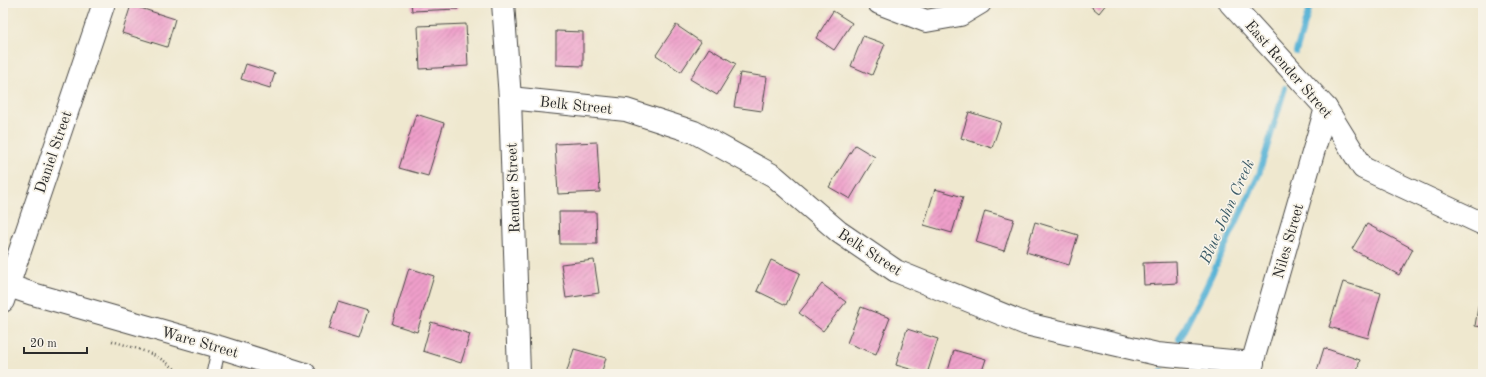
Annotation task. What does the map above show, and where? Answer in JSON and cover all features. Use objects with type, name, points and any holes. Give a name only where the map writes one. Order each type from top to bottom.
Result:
[{"type":"street","name":"Daniel Street","points":[[5,290],[104,3]]},
{"type":"street","name":"Render Street","points":[[503,3],[510,98],[519,374]]},
{"type":"street","points":[[879,3],[926,21],[960,15],[980,3]]},
{"type":"street","name":"East Render Street","points":[[1230,3],[1326,108],[1363,168],[1483,224]]},
{"type":"street","name":"Belk Street","points":[[510,98],[626,110],[694,132],[774,176],[839,232],[896,271],[1026,324],[1157,354],[1251,368]]},
{"type":"street","name":"Niles Street","points":[[1251,368],[1326,108]]},
{"type":"street","name":"Ware Street","points":[[5,290],[33,294],[219,347],[305,374]]},
{"type":"lane","points":[[213,374],[219,347]]},
{"type":"path","points":[[107,339],[151,353],[170,363],[180,374]]},
{"type":"building","points":[[411,3],[458,3],[458,9],[412,11]]},
{"type":"building","points":[[1087,3],[1107,3],[1099,13]]},
{"type":"building","points":[[131,5],[175,19],[167,47],[122,33]]},
{"type":"building","points":[[833,11],[852,23],[834,50],[816,38]]},
{"type":"building","points":[[466,24],[468,66],[420,69],[418,26]]},
{"type":"building","points":[[676,25],[701,42],[681,72],[656,55]]},
{"type":"building","points":[[556,31],[583,32],[583,66],[556,65]]},
{"type":"building","points":[[863,36],[885,44],[872,75],[851,66]]},
{"type":"building","points":[[709,48],[736,64],[717,95],[690,79]]},
{"type":"building","points":[[246,64],[275,73],[270,88],[241,79]]},
{"type":"building","points":[[740,73],[767,77],[762,111],[734,107]]},
{"type":"building","points":[[969,112],[1001,122],[992,148],[961,138]]},
{"type":"building","points":[[416,114],[444,123],[428,176],[399,168]]},
{"type":"building","points":[[597,142],[600,192],[558,194],[555,144]]},
{"type":"building","points":[[855,145],[875,157],[850,199],[829,187]]},
{"type":"building","points":[[935,189],[963,197],[952,233],[924,225]]},
{"type":"building","points":[[985,211],[1014,219],[1004,251],[976,242]]},
{"type":"building","points":[[559,212],[596,212],[597,244],[560,244]]},
{"type":"building","points":[[1035,222],[1078,235],[1069,265],[1026,252]]},
{"type":"building","points":[[1367,224],[1413,249],[1399,275],[1352,249]]},
{"type":"building","points":[[594,260],[599,293],[566,298],[561,264]]},
{"type":"building","points":[[771,260],[800,273],[786,305],[757,291]]},
{"type":"building","points":[[1176,262],[1177,283],[1144,285],[1143,263]]},
{"type":"building","points":[[409,268],[434,276],[417,332],[392,324]]},
{"type":"building","points":[[1343,282],[1381,293],[1368,338],[1329,327]]},
{"type":"building","points":[[822,284],[846,302],[823,331],[799,313]]},
{"type":"building","points":[[1480,295],[1483,296],[1483,327],[1475,326]]},
{"type":"building","points":[[338,302],[368,311],[359,338],[329,329]]},
{"type":"building","points":[[861,307],[890,318],[876,354],[847,343]]},
{"type":"building","points":[[431,322],[470,334],[461,363],[423,351]]},
{"type":"building","points":[[907,329],[938,339],[927,374],[896,365]]},
{"type":"building","points":[[1324,348],[1360,360],[1356,374],[1316,374]]},
{"type":"building","points":[[574,349],[606,358],[601,374],[566,374]]},
{"type":"building","points":[[954,350],[986,359],[981,374],[947,374]]},
{"type":"waterway","name":"Blue John Creek","points":[[1296,52],[1311,3]]},
{"type":"waterway","name":"Blue John Creek","points":[[1179,339],[1205,289],[1259,174],[1285,88]]}]
